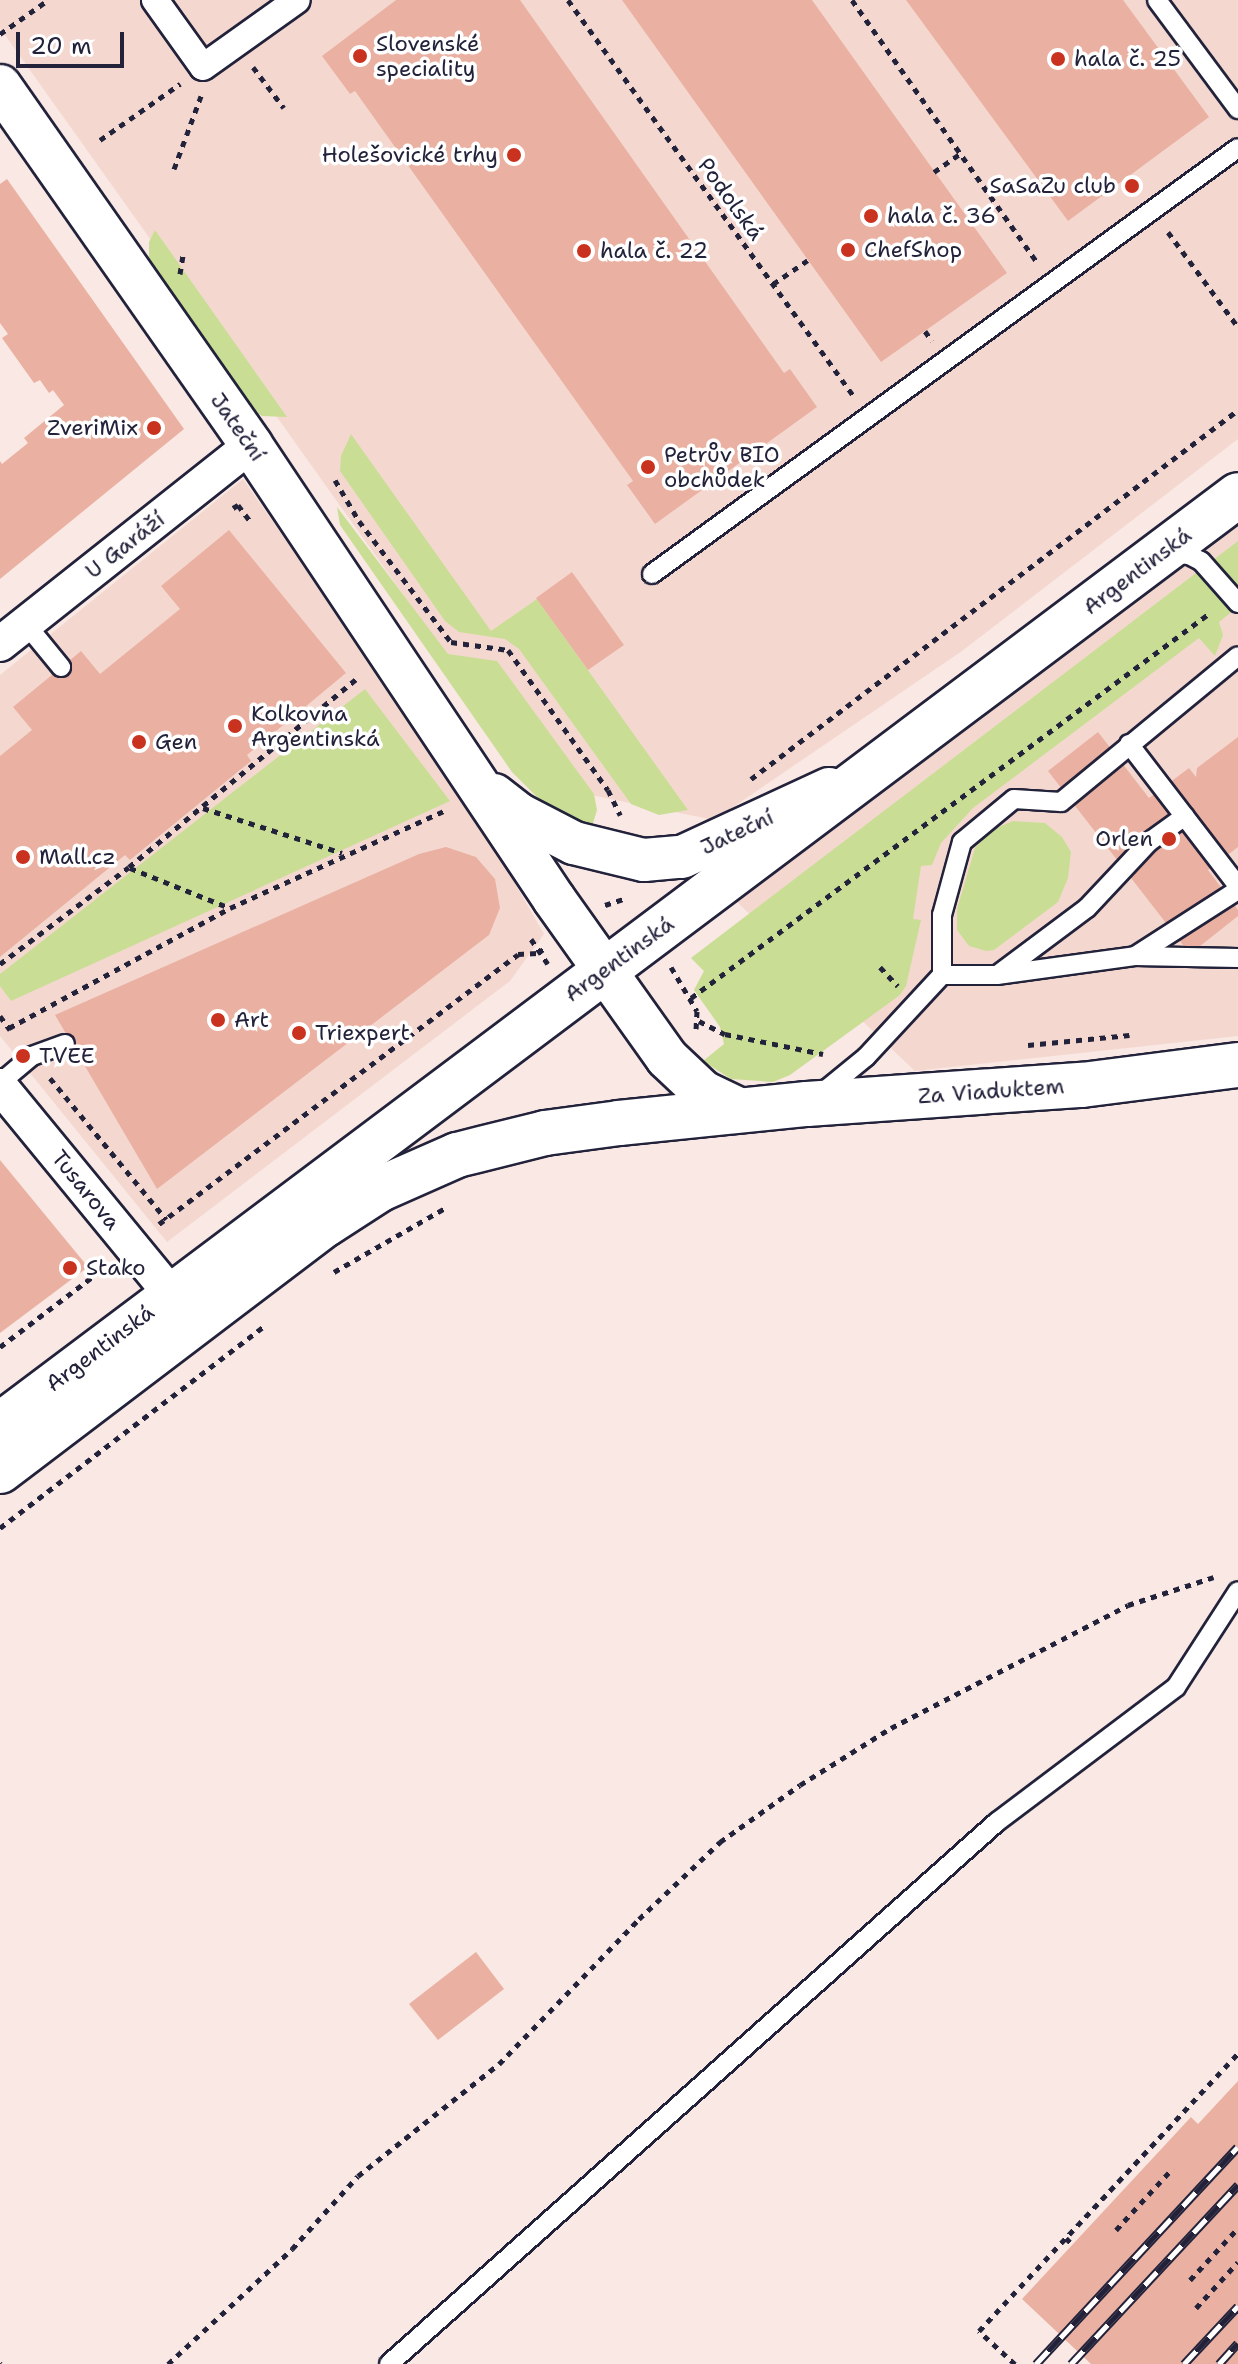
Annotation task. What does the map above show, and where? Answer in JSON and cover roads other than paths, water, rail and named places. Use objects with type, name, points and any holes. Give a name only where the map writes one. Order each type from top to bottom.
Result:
[{"type":"main road","name":"Argentinská","points":[[0,1425],[1238,495]]},
{"type":"main road","name":"Za Viaduktem","points":[[743,1111],[1082,1085],[1238,1065]]},
{"type":"main road","name":"Argentinská","points":[[0,1471],[326,1224],[380,1189],[495,1143],[597,1126],[743,1111]]},
{"type":"street","points":[[155,0],[203,67],[297,0]]},
{"type":"street","name":"Jateční","points":[[6,111],[251,445],[464,789],[604,969],[667,1058],[686,1079],[722,1103],[743,1111]]},
{"type":"street","name":"U Garáží","points":[[12,634],[251,445]]},
{"type":"street","name":"Jateční","points":[[464,789],[545,830],[600,852],[644,860],[682,857],[708,847],[875,767]]},
{"type":"street","name":"Tusarova","points":[[0,1085],[171,1294]]},
{"type":"lane","points":[[1157,0],[1238,109]]},
{"type":"lane","points":[[652,574],[1238,148]]},
{"type":"lane","points":[[1160,554],[1175,552],[1201,561],[1238,603]]},
{"type":"lane","points":[[12,634],[61,667]]},
{"type":"lane","points":[[807,1104],[866,1057],[942,975],[942,915],[962,842],[1014,799],[1061,802],[1238,656]]},
{"type":"lane","points":[[1129,744],[1238,888],[1135,956]]},
{"type":"lane","points":[[997,975],[1087,908],[1149,842],[1185,816]]},
{"type":"lane","points":[[942,975],[997,975],[1135,956],[1238,958]]},
{"type":"lane","points":[[0,1085],[32,1056],[65,1044]]},
{"type":"lane","points":[[389,2364],[997,1822],[1176,1687],[1238,1591]]},
{"type":"railway","points":[[1036,2364],[1238,2147]]},
{"type":"railway","points":[[1071,2364],[1238,2185]]},
{"type":"railway","points":[[1184,2364],[1238,2306]]},
{"type":"railway","points":[[1219,2364],[1238,2343]]},
{"type":"place","name":"Slovenské speciality","points":[[360,56]]},
{"type":"place","name":"hala č. 25","points":[[1058,59]]},
{"type":"place","name":"Holešovické trhy","points":[[514,155]]},
{"type":"place","name":"SaSaZu club","points":[[1132,186]]},
{"type":"place","name":"hala č. 36","points":[[871,216]]},
{"type":"place","name":"ChefShop","points":[[848,250]]},
{"type":"place","name":"hala č. 22","points":[[584,251]]},
{"type":"place","name":"ZveriMix","points":[[154,428]]},
{"type":"place","name":"Petrův BIO obchůdek","points":[[648,467]]},
{"type":"place","name":"Kolkovna Argentinská","points":[[235,726]]},
{"type":"place","name":"Gen","points":[[139,742]]},
{"type":"place","name":"Orlen","points":[[1169,839]]},
{"type":"place","name":"Mall.cz","points":[[23,857]]},
{"type":"place","name":"Art","points":[[218,1020]]},
{"type":"place","name":"Triexpert","points":[[299,1033]]},
{"type":"place","name":"TVEE","points":[[23,1056]]},
{"type":"place","name":"Stako","points":[[70,1268]]}]
